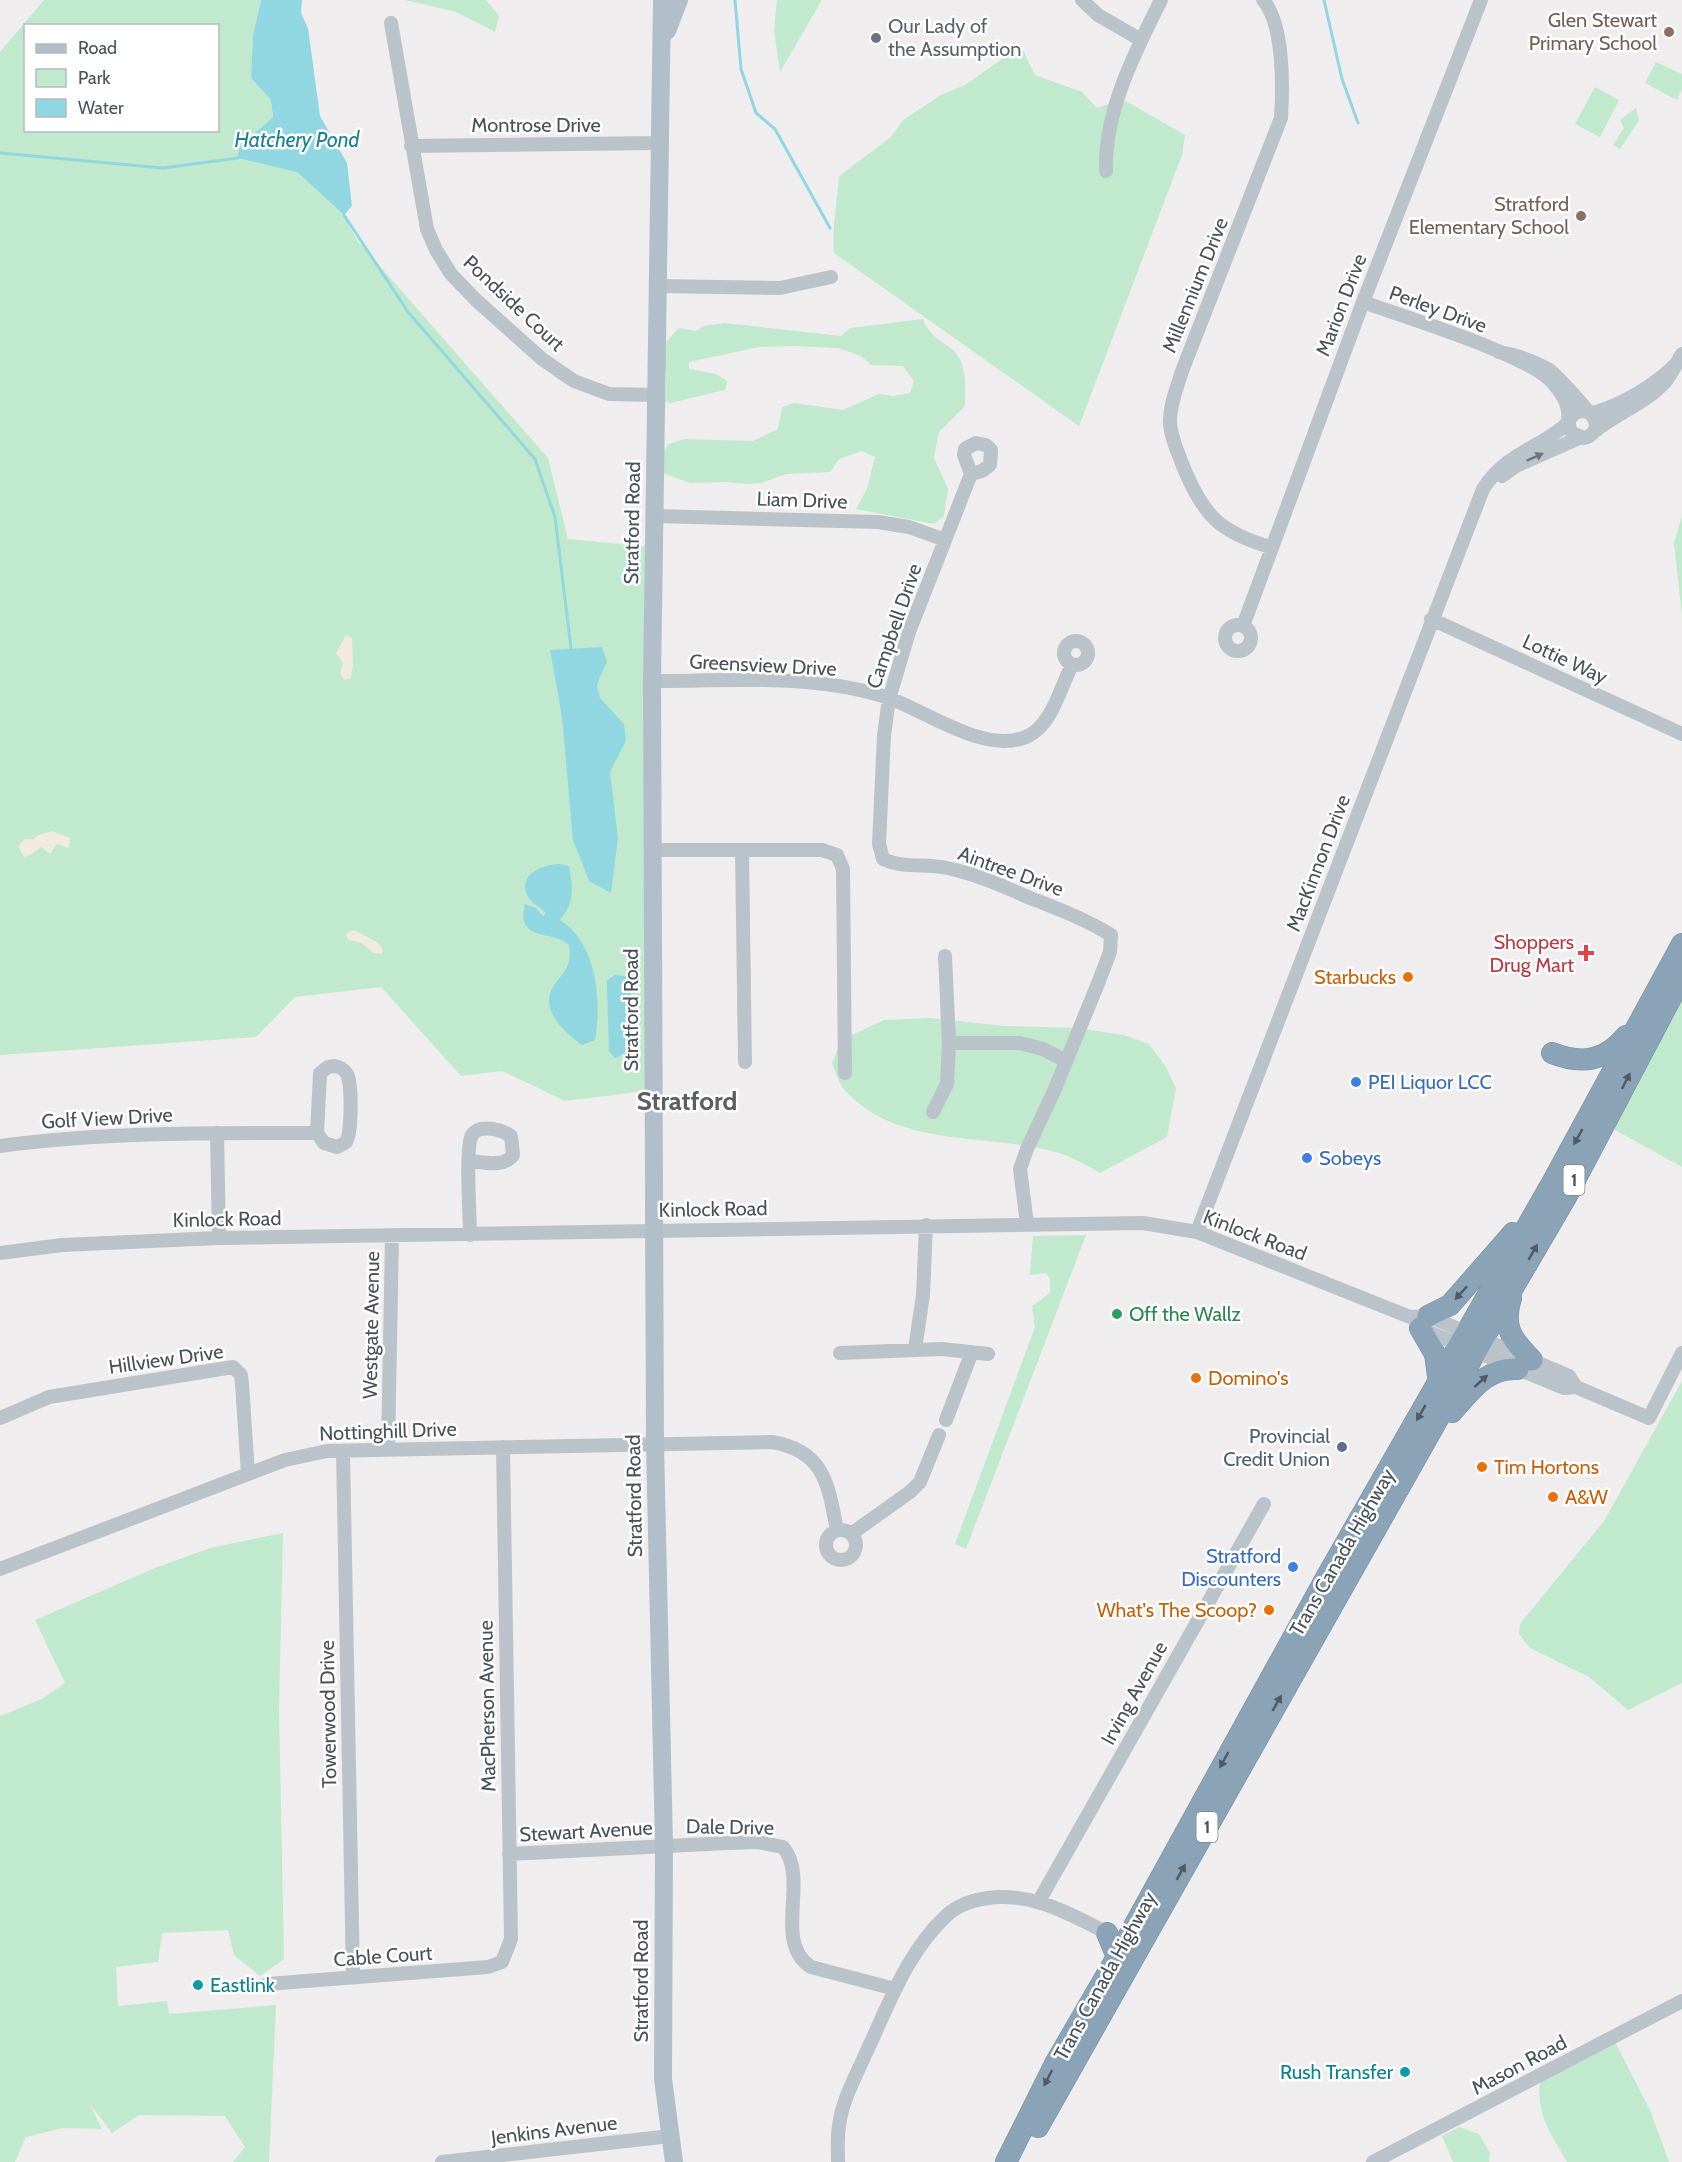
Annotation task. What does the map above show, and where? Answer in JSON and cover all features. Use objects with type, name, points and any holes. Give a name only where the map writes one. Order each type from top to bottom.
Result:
[{"type":"highway","name":"Trans Canada Highway","points":[[1020,2162],[1427,1439],[1472,1342],[1552,1184],[1682,944]]},
{"type":"highway","name":"Trans Canada Highway","points":[[1006,2162],[1056,2062],[1117,1957],[1316,1597],[1439,1383],[1515,1284],[1565,1199],[1682,977]]},
{"type":"highway","points":[[1552,1053],[1583,1061],[1601,1058],[1617,1047],[1646,1012]]},
{"type":"highway","points":[[1439,1383],[1435,1354],[1419,1320],[1450,1305],[1552,1184]]},
{"type":"highway","points":[[1427,1439],[1482,1379],[1499,1370],[1525,1364],[1508,1328],[1506,1315],[1515,1284]]},
{"type":"highway","points":[[1117,1957],[1107,1933],[1132,1930]]},
{"type":"main road","name":"Stratford Road","points":[[662,0],[652,681],[655,1444],[664,1846],[663,2079],[674,2162]]},
{"type":"main road","points":[[663,47],[679,0]]},
{"type":"street","points":[[1082,0],[1098,15],[1141,40]]},
{"type":"street","points":[[1106,171],[1108,135],[1132,61],[1161,0]]},
{"type":"street","name":"Millennium Drive","points":[[1263,0],[1268,6],[1275,28],[1283,89],[1281,118],[1182,371],[1172,401],[1170,422],[1183,466],[1207,513],[1218,525],[1243,539],[1270,547]]},
{"type":"street","name":"Marion Drive","points":[[1243,626],[1270,547],[1363,302],[1481,0]]},
{"type":"street","name":"Pondside Court","points":[[391,23],[427,229],[436,250],[451,274],[476,300],[542,359],[574,381],[609,394],[657,395]]},
{"type":"street","name":"Montrose Drive","points":[[411,146],[661,143]]},
{"type":"street","points":[[659,286],[780,288],[831,277]]},
{"type":"street","name":"Perley Drive","points":[[1363,302],[1499,352],[1526,358],[1549,369],[1561,378],[1587,412]]},
{"type":"street","name":"Perley Drive","points":[[1499,352],[1551,381],[1566,404],[1568,422]]},
{"type":"street","points":[[1678,360],[1664,384],[1644,400],[1608,419],[1588,437],[1579,438],[1572,433],[1568,422],[1575,413],[1614,405],[1664,376],[1678,360]]},
{"type":"street","points":[[1587,412],[1596,422],[1595,431]]},
{"type":"street","name":"MacKinnon Drive","points":[[1197,1232],[1431,619],[1483,489],[1492,474],[1511,458],[1551,436],[1568,422]]},
{"type":"street","name":"MacKinnon Drive","points":[[1476,507],[1510,470],[1579,438]]},
{"type":"street","name":"Campbell Drive","points":[[892,863],[883,859],[879,844],[884,735],[889,699],[909,632],[971,474]]},
{"type":"street","name":"Liam Drive","points":[[655,516],[878,522],[909,527],[945,540]]},
{"type":"street","name":"Lottie Way","points":[[1431,619],[1682,734]]},
{"type":"street","name":"Greensview Drive","points":[[652,681],[812,684],[860,690],[889,699],[978,737],[1008,741],[1028,736],[1050,714],[1072,665]]},
{"type":"street","points":[[652,850],[830,851],[841,861],[845,1073]]},
{"type":"street","points":[[742,850],[745,1062]]},
{"type":"street","name":"Aintree Drive","points":[[892,863],[903,866],[946,867],[980,876],[1084,918],[1111,934],[1110,951],[1066,1061]]},
{"type":"street","points":[[933,1112],[947,1084],[949,1043],[945,956]]},
{"type":"street","points":[[949,1043],[1020,1043],[1043,1050],[1066,1061],[1020,1169],[1027,1224]]},
{"type":"street","name":"Golf View Drive","points":[[328,1067],[341,1068],[347,1074],[350,1084],[349,1132],[346,1142],[337,1147],[331,1147],[319,1139],[317,1133],[320,1073],[328,1067]]},
{"type":"street","points":[[217,1133],[219,1238]]},
{"type":"street","name":"Golf View Drive","points":[[0,1146],[58,1138],[217,1133],[317,1133]]},
{"type":"street","points":[[470,1161],[470,1235]]},
{"type":"street","name":"Kinlock Road","points":[[0,1253],[62,1245],[219,1238],[392,1237],[655,1229],[1143,1223],[1197,1232],[1525,1364],[1564,1388],[1576,1387],[1649,1418],[1682,1353]]},
{"type":"street","points":[[915,1349],[923,1295],[926,1225]]},
{"type":"street","name":"Westgate Avenue","points":[[388,1450],[392,1237]]},
{"type":"street","points":[[840,1353],[915,1349],[988,1354]]},
{"type":"street","points":[[946,1420],[972,1352]]},
{"type":"street","name":"Hillview Drive","points":[[0,1418],[49,1397],[232,1368],[241,1376],[248,1474]]},
{"type":"street","points":[[851,1534],[910,1492],[920,1482],[939,1435]]},
{"type":"street","name":"Nottinghill Drive","points":[[0,1569],[306,1454],[343,1451],[772,1442],[788,1445],[804,1452],[818,1466],[827,1483],[837,1530]]},
{"type":"street","name":"MacPherson Avenue","points":[[502,1962],[511,1939],[503,1447]]},
{"type":"street","name":"Towerwood Drive","points":[[343,1451],[353,1977]]},
{"type":"street","name":"Irving Avenue","points":[[1039,1901],[1263,1504]]},
{"type":"street","points":[[837,1530],[851,1534],[856,1543],[853,1553],[845,1559],[836,1558],[829,1553],[826,1544],[829,1535],[837,1530]]},
{"type":"street","name":"Dale Drive","points":[[664,1846],[757,1842],[783,1847],[792,1863],[794,1942],[801,1961],[811,1967],[895,1989]]},
{"type":"street","name":"Stewart Avenue","points":[[509,1854],[664,1846]]},
{"type":"street","points":[[838,2162],[839,2125],[846,2098],[901,1976],[945,1916],[958,1906],[993,1898],[1012,1897],[1039,1901],[1107,1933]]},
{"type":"street","name":"Cable Court","points":[[267,1984],[488,1967],[502,1962]]},
{"type":"street","name":"Mason Road","points":[[1373,2162],[1682,2001]]},
{"type":"street","name":"Jenkins Avenue","points":[[442,2162],[670,2136]]},
{"type":"green space","points":[[44,0],[261,0],[253,35],[251,78],[271,100],[273,117],[240,148],[279,151],[301,176],[344,215],[357,240],[548,458],[568,539],[642,546],[654,544],[646,1091],[565,1101],[502,1071],[461,1076],[381,987],[295,997],[256,1037],[0,1055],[0,52]]},
{"type":"green space","points":[[405,0],[486,0],[499,16],[495,32],[456,12]]},
{"type":"green space","points":[[777,0],[822,0],[780,72],[774,31]]},
{"type":"green space","points":[[1021,46],[1035,75],[1082,92],[1097,108],[1122,99],[1185,135],[1182,155],[1079,426],[834,253],[834,225],[839,176],[891,137],[903,120],[941,95],[965,85]]},
{"type":"green space","points":[[1656,62],[1682,74],[1682,89],[1677,100],[1645,83]]},
{"type":"green space","points":[[1595,87],[1619,100],[1600,137],[1575,124]]},
{"type":"green space","points":[[1636,108],[1639,120],[1620,149],[1613,145],[1624,128],[1620,120]]},
{"type":"green space","points":[[923,319],[932,333],[958,356],[965,384],[965,406],[939,432],[934,458],[948,489],[944,516],[934,524],[856,509],[867,489],[875,457],[862,451],[839,459],[830,472],[786,474],[761,483],[690,483],[659,472],[660,455],[669,444],[685,439],[753,441],[778,429],[782,407],[794,403],[843,410],[879,394],[893,396],[910,393],[914,381],[903,366],[871,365],[861,356],[838,348],[759,347],[689,362],[689,369],[716,374],[727,381],[725,390],[670,403],[665,401],[663,345],[679,328],[696,331],[704,326],[725,323],[841,336],[850,328]]},
{"type":"green space","points":[[1682,516],[1682,616],[1674,543]]},
{"type":"green space","points":[[1682,976],[1682,1167],[1599,1121]]},
{"type":"green space","points":[[931,1018],[1005,1026],[1076,1028],[1124,1035],[1149,1044],[1166,1067],[1176,1088],[1167,1137],[1100,1173],[1059,1153],[916,1130],[889,1121],[865,1108],[843,1088],[832,1063],[841,1040],[884,1020]]},
{"type":"green space","points":[[1086,1235],[966,1549],[955,1544],[1035,1327],[1032,1306],[1050,1293],[1050,1279],[1046,1273],[1030,1275],[1033,1236]]},
{"type":"green space","points":[[1682,1381],[1682,1683],[1628,1710],[1589,1677],[1530,1648],[1519,1634],[1520,1624],[1604,1521]]},
{"type":"green space","points":[[283,1533],[279,1708],[284,1959],[260,1976],[234,1955],[228,1930],[162,1933],[158,1962],[116,1967],[118,2006],[167,2001],[169,2014],[276,2005],[269,2162],[233,2162],[245,2147],[225,2116],[139,2115],[112,2133],[90,2104],[102,2129],[63,2128],[26,2137],[15,2162],[0,2162],[0,1716],[42,1699],[65,1683],[35,1620],[155,1568],[210,1548]]},
{"type":"green space","points":[[1615,2042],[1650,2110],[1669,2162],[1567,2162],[1550,2133],[1540,2104],[1540,2081]]},
{"type":"green space","points":[[1459,2127],[1479,2134],[1490,2153],[1489,2162],[1453,2162],[1442,2136]]},
{"type":"sand","points":[[346,635],[352,638],[353,666],[351,678],[344,680],[340,673],[343,663],[336,653]]},
{"type":"sand","points":[[52,831],[70,838],[69,848],[57,844],[50,854],[41,847],[24,857],[18,846],[25,839],[34,839],[38,835]]},
{"type":"sand","points":[[354,930],[377,942],[382,948],[382,954],[373,953],[362,943],[348,940],[346,934]]},
{"type":"water","name":"Hatchery Pond","points":[[261,0],[302,0],[301,13],[308,28],[320,116],[347,163],[352,206],[344,215],[297,172],[238,158],[239,148],[273,117],[271,100],[251,78],[253,35]]},
{"type":"water","points":[[602,647],[607,661],[597,684],[600,698],[624,724],[626,741],[610,772],[618,838],[611,893],[589,881],[573,840],[562,717],[550,650]]},
{"type":"water","points":[[559,864],[569,866],[572,888],[568,907],[560,920],[582,943],[594,974],[597,991],[595,1040],[582,1045],[556,1020],[549,1004],[553,987],[568,964],[569,945],[562,940],[530,930],[523,916],[525,904],[536,908],[543,916],[546,913],[527,895],[525,885],[527,879],[541,868]]},
{"type":"water","points":[[615,975],[627,976],[630,981],[633,1027],[631,1033],[625,1038],[626,1053],[615,1058],[609,1051],[607,980]]},
{"type":"waterway","points":[[735,0],[741,69],[756,113],[775,129],[830,228]]},
{"type":"waterway","points":[[1324,0],[1342,79],[1358,123]]},
{"type":"waterway","points":[[0,153],[163,168],[238,158]]},
{"type":"waterway","points":[[344,215],[408,312],[535,459],[555,517],[571,648]]},
{"type":"place","name":"Glen Stewart Primary School","points":[[1669,32]]},
{"type":"place","name":"Our Lady of the Assumption","points":[[876,38]]},
{"type":"place","name":"Stratford Elementary School","points":[[1581,216]]},
{"type":"place","name":"Shoppers Drug Mart","points":[[1586,953]]},
{"type":"place","name":"Starbucks","points":[[1408,977]]},
{"type":"place","name":"PEI Liquor LCC","points":[[1356,1082]]},
{"type":"place","name":"Sobeys","points":[[1307,1158]]},
{"type":"place","name":"Off the Wallz","points":[[1117,1314]]},
{"type":"place","name":"Domino's","points":[[1196,1378]]},
{"type":"place","name":"Provincial Credit Union","points":[[1342,1447]]},
{"type":"place","name":"Tim Hortons","points":[[1482,1467]]},
{"type":"place","name":"A&W","points":[[1553,1497]]},
{"type":"place","name":"Stratford Discounters","points":[[1293,1567]]},
{"type":"place","name":"What's The Scoop?","points":[[1269,1610]]},
{"type":"place","name":"Eastlink","points":[[198,1985]]},
{"type":"place","name":"Rush Transfer","points":[[1405,2072]]},
{"type":"district","name":"Stratford","points":[[687,1101]]}]
